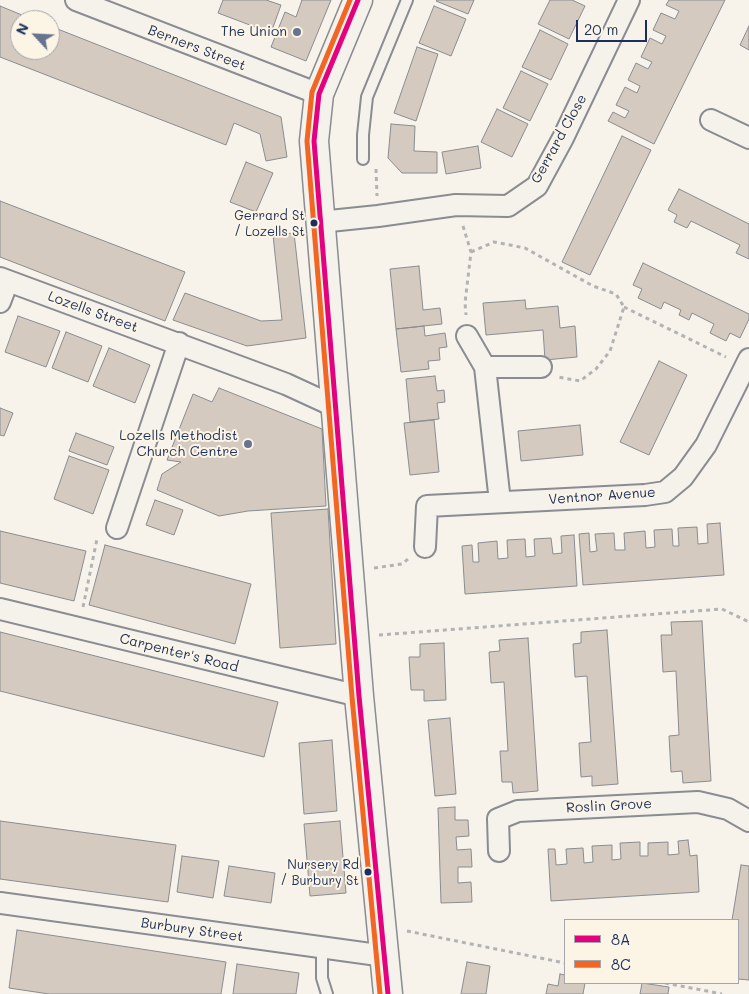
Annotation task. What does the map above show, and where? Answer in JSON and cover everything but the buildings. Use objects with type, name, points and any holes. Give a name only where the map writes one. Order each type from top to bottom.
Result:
[{"type":"main road","points":[[358,0],[319,94],[314,141],[359,696],[388,994]]},
{"type":"street","name":"Berners Street","points":[[76,0],[319,94]]},
{"type":"street","name":"Gerrard Close","points":[[320,222],[456,205],[508,206],[537,186],[564,138],[629,0]]},
{"type":"street","points":[[711,120],[749,138]]},
{"type":"street","name":"Lozells Street","points":[[0,302],[4,280],[286,384],[336,407]]},
{"type":"street","points":[[467,336],[485,367],[500,502]]},
{"type":"street","points":[[117,528],[178,344]]},
{"type":"street","name":"Ventnor Avenue","points":[[425,547],[427,506],[645,495],[664,492],[683,477],[706,445],[747,363]]},
{"type":"street","points":[[485,367],[541,367]]},
{"type":"street","name":"Carpenter's Road","points":[[0,609],[359,696]]},
{"type":"street","name":"Roslin Grove","points":[[499,851],[498,818],[518,811],[698,802],[728,809],[749,821]]},
{"type":"street","name":"Burbury Street","points":[[0,903],[385,956]]},
{"type":"lane","points":[[362,159],[367,97],[407,0]]},
{"type":"lane","points":[[322,948],[322,978],[327,994]]},
{"type":"path","points":[[362,159],[376,161],[378,216]]},
{"type":"path","points":[[456,205],[471,252],[465,304],[467,336]]},
{"type":"path","points":[[471,252],[494,242],[525,248],[593,286],[616,294],[624,307],[747,363]]},
{"type":"path","points":[[541,367],[551,376],[580,380],[596,369],[610,351],[624,307]]},
{"type":"path","points":[[78,628],[97,539]]},
{"type":"path","points":[[349,571],[402,564],[425,547]]},
{"type":"path","points":[[354,638],[722,608],[749,622]]},
{"type":"path","points":[[382,926],[564,963]]},
{"type":"path","points":[[670,984],[722,994]]},
{"type":"transit line","name":"8C","points":[[350,0],[312,92],[307,141],[352,697],[380,994]]},
{"type":"transit line","name":"8A","points":[[358,0],[319,94],[314,141],[359,696],[388,994]]},
{"type":"place","name":"The Union","points":[[297,32]]},
{"type":"place","name":"Gerrard St / Lozells St","points":[[314,223]]},
{"type":"place","name":"Lozells Methodist Church Centre","points":[[248,444]]},
{"type":"place","name":"Nursery Rd / Burbury St","points":[[368,872]]}]
